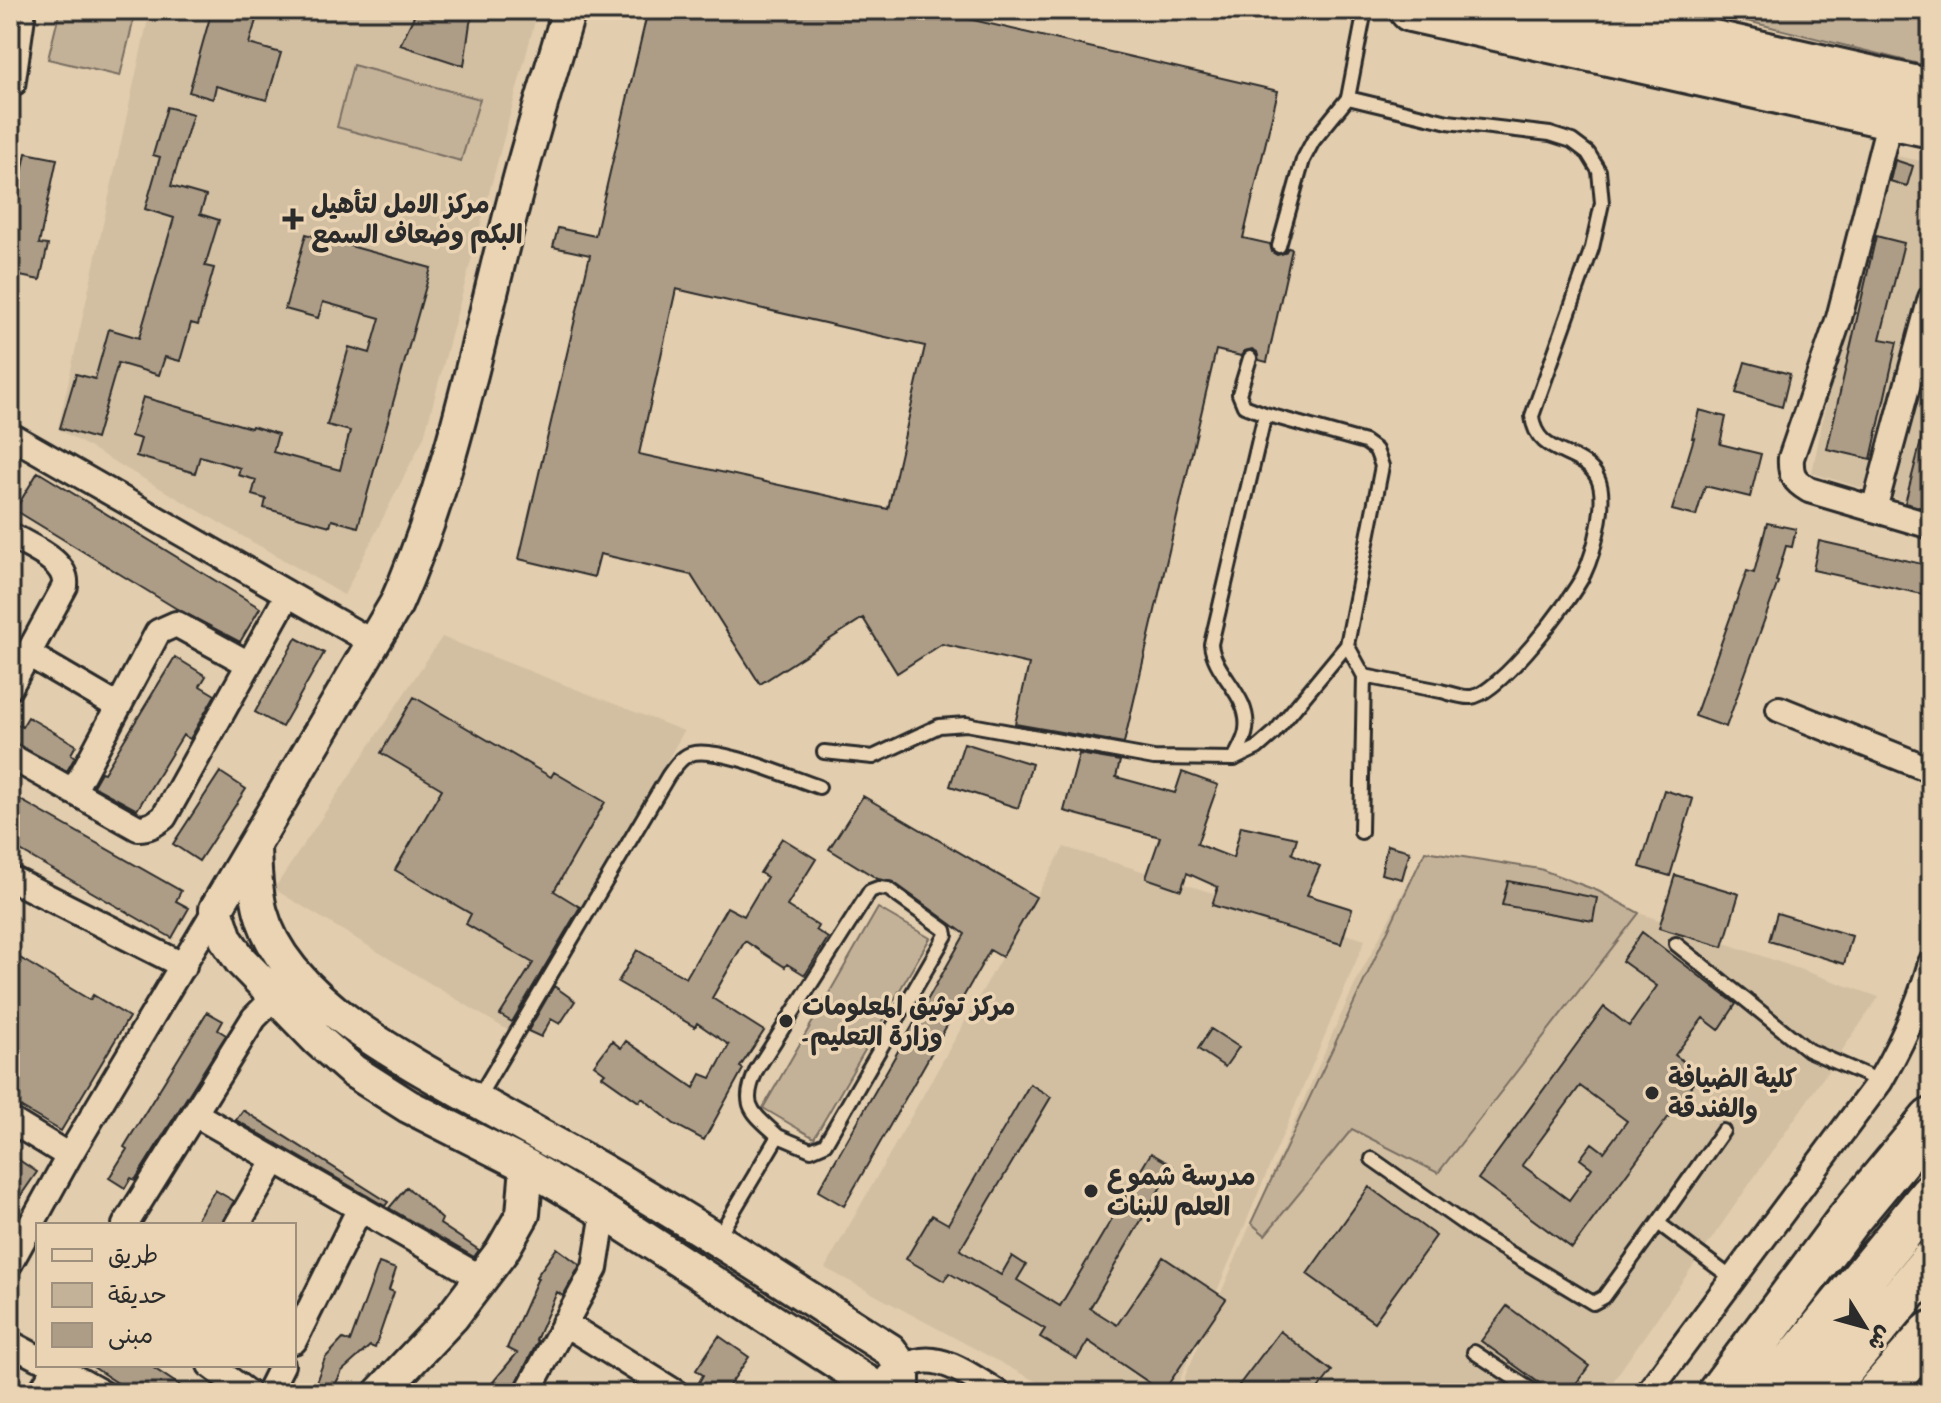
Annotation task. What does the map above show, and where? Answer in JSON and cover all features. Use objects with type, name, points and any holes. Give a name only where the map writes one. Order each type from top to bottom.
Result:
[{"type":"highway","points":[[1411,10],[1931,126]]},
{"type":"highway","points":[[1572,10],[1931,91]]},
{"type":"highway","points":[[1719,1393],[1848,1220],[1931,1120]]},
{"type":"highway","points":[[1769,1393],[1931,1195]]},
{"type":"highway","points":[[1822,1393],[1931,1262]]},
{"type":"highway","points":[[1878,1393],[1931,1333]]},
{"type":"street","points":[[39,1223],[69,1156],[396,604],[414,564],[435,504],[515,194],[569,10]]},
{"type":"street","points":[[1890,119],[1839,318],[1791,458],[1790,472],[1796,483],[1809,490],[1931,526]]},
{"type":"street","points":[[1874,509],[1931,298]]},
{"type":"street","points":[[12,441],[372,642]]},
{"type":"street","points":[[10,535],[59,565],[66,579],[10,687]]},
{"type":"street","points":[[10,756],[138,828],[148,828],[157,823],[164,817],[288,594]]},
{"type":"street","points":[[73,792],[158,632],[176,624],[249,664]]},
{"type":"street","points":[[28,654],[117,706]]},
{"type":"street","points":[[1779,709],[1931,770]]},
{"type":"street","points":[[254,845],[255,892],[259,911],[279,952],[307,986],[348,1022],[476,1101],[660,1203],[890,1350],[891,1385]]},
{"type":"street","points":[[10,878],[184,966]]},
{"type":"street","points":[[216,909],[231,946],[277,999],[335,1057],[379,1089],[527,1166],[891,1385]]},
{"type":"street","points":[[1648,1393],[1880,1081],[1906,1035],[1931,963]]},
{"type":"street","points":[[126,1223],[254,1018],[277,999],[307,986]]},
{"type":"street","points":[[195,1114],[481,1278]]},
{"type":"street","points":[[10,1120],[69,1156]]},
{"type":"street","points":[[238,1223],[275,1160]]},
{"type":"street","points":[[380,1393],[452,1317],[502,1251],[523,1214],[527,1166]]},
{"type":"street","points":[[296,1337],[360,1208]]},
{"type":"street","points":[[527,1393],[595,1268],[604,1212]]},
{"type":"street","points":[[10,1263],[34,1233]]},
{"type":"street","points":[[564,1323],[650,1386],[676,1393]]},
{"type":"street","points":[[10,1343],[36,1359]]},
{"type":"street","points":[[891,1385],[927,1360],[945,1364],[998,1393]]},
{"type":"street","points":[[213,1367],[248,1393]]},
{"type":"street","points":[[268,1393],[281,1367]]},
{"type":"street","points":[[40,1393],[58,1372],[102,1393]]},
{"type":"lane","points":[[18,87],[29,10]]},
{"type":"lane","points":[[1279,246],[1303,160],[1313,141],[1348,98],[1365,10]]},
{"type":"lane","points":[[1348,98],[1448,122],[1550,134],[1572,141],[1588,153],[1599,171],[1602,187],[1601,212],[1592,248],[1532,416],[1534,431],[1541,441],[1588,467],[1598,478],[1602,494],[1600,516],[1585,574],[1562,610],[1512,667],[1491,688],[1472,697],[1364,676]]},
{"type":"lane","points":[[824,752],[873,757],[939,726],[966,724],[1154,758],[1234,759],[1257,748],[1274,733],[1347,645],[1382,466],[1376,450],[1365,442],[1244,406],[1239,394],[1250,358]]},
{"type":"lane","points":[[1234,759],[1246,732],[1246,709],[1212,656],[1211,644],[1265,414]]},
{"type":"lane","points":[[1347,645],[1364,676],[1361,832]]},
{"type":"lane","points":[[476,1101],[668,776],[683,757],[691,753],[719,754],[819,787]]},
{"type":"lane","points":[[888,889],[945,930],[946,935],[825,1144],[811,1150],[778,1136],[750,1110],[747,1096],[751,1081],[870,891],[888,889]]},
{"type":"lane","points":[[1676,944],[1808,1050],[1880,1081]]},
{"type":"lane","points":[[1372,1159],[1480,1235],[1593,1303],[1604,1297],[1723,1131]]},
{"type":"lane","points":[[717,1240],[746,1185],[778,1136]]},
{"type":"lane","points":[[1658,1223],[1733,1279]]},
{"type":"lane","points":[[1474,1352],[1536,1393]]},
{"type":"shaded area","name":"مركز الامل لتأهيل البكم وضعاف السمع","points":[[150,10],[538,10],[424,437],[344,595],[58,429]]},
{"type":"shaded area","points":[[1892,155],[1931,163],[1931,509],[1812,473],[1825,408]]},
{"type":"shaded area","points":[[442,637],[684,731],[514,1034],[274,889]]},
{"type":"shaded area","points":[[1064,847],[1365,940],[1174,1393],[1057,1393],[825,1268]]},
{"type":"shaded area","points":[[1425,851],[1540,869],[1598,891],[1639,913],[1879,997],[1605,1393],[1178,1393],[1334,1030]]},
{"type":"green space","points":[[60,10],[136,10],[120,76],[48,59]]},
{"type":"green space","points":[[1703,10],[1931,10],[1931,67]]},
{"type":"green space","points":[[353,65],[480,99],[461,161],[337,127]]},
{"type":"green space","points":[[1425,851],[1540,869],[1598,891],[1639,913],[1438,1173],[1352,1129],[1265,1235],[1251,1223]]},
{"type":"green space","points":[[878,908],[930,938],[814,1138],[763,1108]]},
{"type":"building","points":[[212,10],[259,10],[249,44],[281,53],[267,100],[216,86],[213,99],[189,92]]},
{"type":"building","points":[[417,10],[475,10],[470,23],[464,66],[400,45]]},
{"type":"building","points":[[648,10],[930,10],[1278,91],[1243,238],[1270,244],[1272,252],[1277,255],[1285,253],[1288,248],[1292,249],[1267,362],[1259,360],[1257,352],[1252,349],[1244,351],[1241,356],[1216,350],[1124,743],[1015,724],[1029,664],[942,644],[897,673],[863,618],[760,684],[691,575],[600,554],[594,577],[519,559],[590,255],[553,247],[558,228],[595,236]],"holes":[[[676,289],[925,346],[888,509],[639,454]]]},
{"type":"building","points":[[167,107],[193,114],[171,186],[206,196],[200,214],[219,220],[205,266],[214,268],[198,325],[191,323],[180,361],[165,357],[159,375],[118,363],[96,439],[60,428],[76,374],[95,379],[109,329],[139,338],[174,218],[145,209],[160,157],[153,155]]},
{"type":"building","points":[[26,153],[57,159],[39,244],[48,245],[40,280],[10,274],[10,232]]},
{"type":"building","points":[[1895,160],[1913,166],[1907,186],[1890,181]]},
{"type":"building","points":[[306,234],[431,268],[358,527],[332,520],[330,526],[264,508],[266,499],[252,495],[256,480],[238,475],[240,468],[200,456],[195,473],[136,456],[141,439],[131,436],[143,397],[278,434],[273,452],[340,470],[350,431],[327,425],[349,347],[370,353],[380,318],[323,302],[318,318],[285,309]]},
{"type":"building","points":[[1876,236],[1904,243],[1880,339],[1897,342],[1871,459],[1827,449]]},
{"type":"building","points":[[1745,362],[1790,374],[1782,407],[1736,393]]},
{"type":"building","points":[[1699,410],[1726,417],[1720,444],[1761,454],[1750,497],[1705,486],[1696,516],[1672,510],[1694,438]]},
{"type":"building","points":[[1925,426],[1931,427],[1931,510],[1905,503]]},
{"type":"building","points":[[38,472],[260,608],[240,642],[177,609],[15,510]]},
{"type":"building","points":[[1767,523],[1796,529],[1792,547],[1786,546],[1778,582],[1726,727],[1695,716],[1747,571],[1754,573]]},
{"type":"building","points":[[1819,541],[1931,566],[1931,596],[1813,570]]},
{"type":"building","points":[[296,638],[324,653],[282,727],[255,712]]},
{"type":"building","points":[[175,657],[206,676],[200,686],[215,695],[190,739],[183,735],[137,810],[93,786]]},
{"type":"building","points":[[414,697],[551,777],[554,772],[605,802],[554,891],[580,907],[512,1022],[500,1015],[533,963],[466,924],[471,914],[395,870],[442,789],[381,753]]},
{"type":"building","points":[[28,717],[76,745],[71,754],[75,757],[67,771],[10,741],[10,720],[22,727]]},
{"type":"building","points":[[964,743],[1032,764],[1018,808],[950,786]]},
{"type":"building","points":[[1079,754],[1120,761],[1116,777],[1175,793],[1182,772],[1218,785],[1197,844],[1233,858],[1241,826],[1297,838],[1292,854],[1320,866],[1307,895],[1352,909],[1341,944],[1212,905],[1218,887],[1187,873],[1181,890],[1146,878],[1160,837],[1064,811]]},
{"type":"building","points":[[220,772],[246,789],[199,861],[173,844]]},
{"type":"building","points":[[1664,790],[1693,799],[1670,876],[1640,867]]},
{"type":"building","points":[[10,794],[181,891],[176,901],[189,908],[172,938],[10,845]]},
{"type":"building","points":[[863,796],[1036,897],[1002,957],[990,950],[844,1206],[818,1191],[965,934],[893,882],[878,879],[829,849]]},
{"type":"building","points":[[782,838],[816,859],[787,906],[818,926],[816,930],[828,938],[805,975],[787,964],[785,967],[745,941],[712,998],[764,1031],[740,1067],[743,1069],[704,1140],[674,1124],[642,1098],[639,1102],[602,1076],[605,1073],[594,1065],[612,1041],[621,1048],[626,1041],[694,1088],[701,1074],[711,1078],[729,1045],[697,1023],[695,1027],[618,982],[637,950],[686,978],[727,907],[744,916],[767,877],[760,873]]},
{"type":"building","points":[[1387,845],[1410,851],[1402,879],[1381,874]]},
{"type":"building","points":[[1675,875],[1739,894],[1723,947],[1659,928]]},
{"type":"building","points":[[1508,881],[1597,898],[1593,921],[1502,905]]},
{"type":"building","points":[[1777,913],[1852,936],[1844,964],[1769,941]]},
{"type":"building","points":[[1642,932],[1736,1004],[1719,1030],[1703,1018],[1675,1055],[1700,1074],[1572,1248],[1478,1179],[1604,1007],[1629,1026],[1657,986],[1622,961]],"holes":[[[1580,1086],[1627,1121],[1604,1152],[1592,1143],[1580,1159],[1592,1168],[1569,1200],[1522,1165]]]},
{"type":"building","points":[[10,952],[90,1000],[93,995],[129,1017],[61,1131],[10,1101]]},
{"type":"building","points":[[554,986],[575,1001],[560,1024],[551,1019],[541,1037],[528,1031]]},
{"type":"building","points":[[207,1012],[223,1021],[218,1030],[226,1035],[135,1180],[131,1178],[125,1188],[109,1178],[127,1149],[124,1147]]},
{"type":"building","points":[[1211,1029],[1239,1047],[1225,1067],[1198,1049]]},
{"type":"building","points":[[1030,1084],[1051,1097],[960,1250],[1001,1275],[1012,1256],[1026,1265],[1017,1280],[1060,1306],[1151,1153],[1173,1166],[1090,1308],[1117,1325],[1163,1257],[1226,1299],[1163,1392],[1088,1341],[1077,1359],[1040,1337],[1045,1329],[949,1273],[944,1281],[906,1259],[932,1215],[948,1224]]},
{"type":"building","points":[[243,1110],[388,1202],[385,1206],[236,1120]]},
{"type":"building","points":[[10,1154],[37,1172],[10,1211]]},
{"type":"building","points":[[407,1187],[442,1219],[440,1224],[479,1250],[474,1257],[389,1208]]},
{"type":"building","points":[[1369,1187],[1436,1236],[1374,1322],[1307,1274]]},
{"type":"building","points":[[215,1190],[234,1201],[221,1223],[194,1223]]},
{"type":"building","points":[[557,1248],[580,1265],[563,1296],[557,1292],[538,1341],[512,1392],[484,1393],[517,1353],[507,1348],[536,1277]]},
{"type":"building","points":[[379,1263],[396,1269],[389,1290],[394,1292],[375,1348],[370,1346],[342,1371],[331,1393],[312,1393],[325,1358],[343,1339],[350,1342]]},
{"type":"building","points":[[1507,1306],[1589,1366],[1569,1393],[1553,1393],[1481,1341]]},
{"type":"building","points":[[1280,1331],[1332,1371],[1315,1393],[1233,1393]]},
{"type":"building","points":[[719,1336],[749,1357],[724,1393],[693,1393],[703,1375],[696,1370]]},
{"type":"building","points":[[93,1367],[152,1367],[191,1393],[133,1393]]},
{"type":"place","name":"مركز الامل لتأهيل البكم وضعاف السمع","points":[[293,219]]},
{"type":"place","name":"مركز توثيق المعلومات -وزارة التعليم","points":[[786,1021]]},
{"type":"place","name":"كلية الضيافة والفندقة","points":[[1652,1093]]},
{"type":"place","name":"مدرسة شموع العلم للبنات","points":[[1091,1191]]}]
